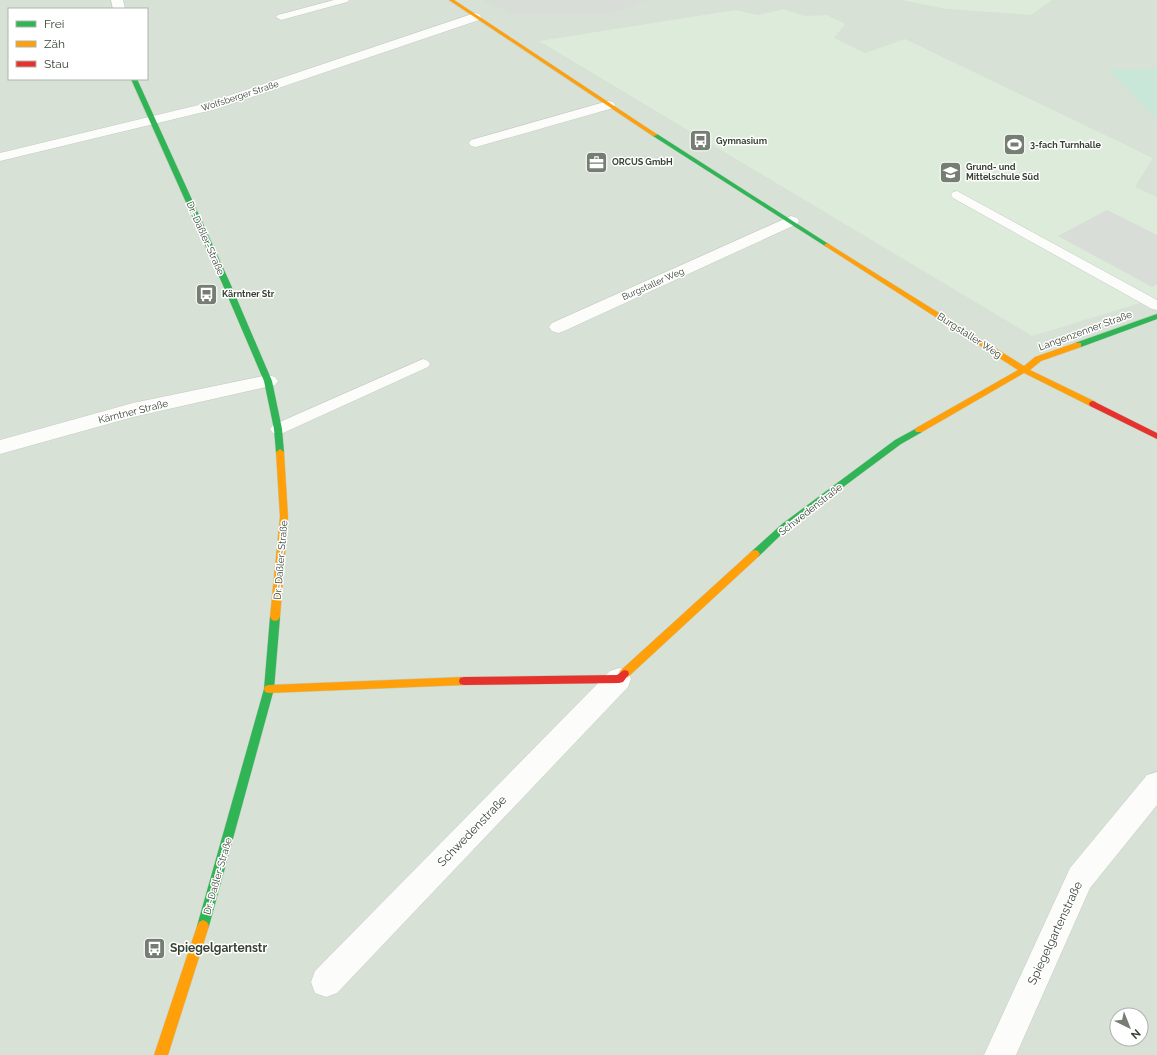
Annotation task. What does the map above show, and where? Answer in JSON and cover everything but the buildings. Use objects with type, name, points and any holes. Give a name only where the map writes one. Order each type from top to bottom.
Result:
[{"type":"street","name":"Burgstaller Weg","points":[[451,0],[608,105],[1024,370],[1157,436]]},
{"type":"street","name":"Wolfsberger Straße","points":[[0,157],[211,106],[475,17]]},
{"type":"street","name":"Dr.-Daßler-Straße","points":[[134,80],[226,283],[268,381],[278,429],[284,517],[269,689],[202,929],[161,1055]]},
{"type":"street","points":[[476,143],[608,105]]},
{"type":"street","name":"Burgstaller Weg","points":[[558,327],[791,221]]},
{"type":"street","name":"Langenzenner Straße","points":[[1024,370],[1038,359],[1157,316]]},
{"type":"street","name":"Schwedenstraße","points":[[326,982],[619,679],[785,526],[898,442],[1024,370]]},
{"type":"street","name":"Kärntner Straße","points":[[0,446],[133,410],[268,381]]},
{"type":"street","points":[[269,689],[467,681],[619,679]]},
{"type":"street","name":"Spiegelgartenstraße","points":[[1000,1055],[1080,878],[1157,784]]},
{"type":"lane","points":[[281,18],[344,0]]},
{"type":"lane","points":[[957,195],[1157,306]]},
{"type":"lane","points":[[278,429],[423,364]]},
{"type":"shaded area","points":[[0,0],[1157,0],[1157,1055],[0,1055]]},
{"type":"shaded area","points":[[482,0],[646,0],[607,15],[511,14]]},
{"type":"shaded area","points":[[901,0],[1052,0],[1031,15],[946,9]]},
{"type":"shaded area","name":"Grund- und Mittelschule Süd","points":[[784,9],[804,16],[827,15],[845,24],[834,38],[865,53],[905,39],[1153,158],[1135,187],[1157,197],[1157,298],[1032,336],[539,41],[735,10],[758,15]]},
{"type":"shaded area","points":[[1157,69],[1157,120],[1109,70]]},
{"type":"shaded area","points":[[1107,210],[1157,235],[1157,284],[1152,287],[1058,236]]},
{"type":"traffic: fast","points":[[134,80],[226,283],[268,381],[278,429],[280,452]]},
{"type":"traffic: fast","points":[[655,135],[827,245]]},
{"type":"traffic: fast","points":[[1078,345],[1157,316]]},
{"type":"traffic: fast","points":[[755,554],[785,526],[898,442],[919,430]]},
{"type":"traffic: fast","points":[[203,926],[269,689],[275,617]]},
{"type":"traffic: slow","points":[[451,0],[655,135]]},
{"type":"traffic: slow","points":[[827,245],[1024,370],[1093,404]]},
{"type":"traffic: slow","points":[[919,430],[1024,370],[1038,359],[1078,345]]},
{"type":"traffic: slow","points":[[275,617],[284,517],[280,452]]},
{"type":"traffic: slow","points":[[624,674],[755,554]]},
{"type":"traffic: slow","points":[[269,689],[464,681]]},
{"type":"traffic: slow","points":[[161,1055],[203,926]]},
{"type":"traffic: jam","points":[[1093,404],[1157,436]]},
{"type":"traffic: jam","points":[[464,681],[619,679],[624,674]]},
{"type":"place","name":"Gymnasium","points":[[700,141]]},
{"type":"place","name":"3-fach Turnhalle","points":[[1014,145]]},
{"type":"place","name":"ORCUS GmbH","points":[[596,162]]},
{"type":"place","name":"Grund- und Mittelschule Süd","points":[[951,172]]},
{"type":"place","name":"Kärntner Str","points":[[207,294]]},
{"type":"place","name":"Spiegelgartenstr","points":[[154,948]]}]
